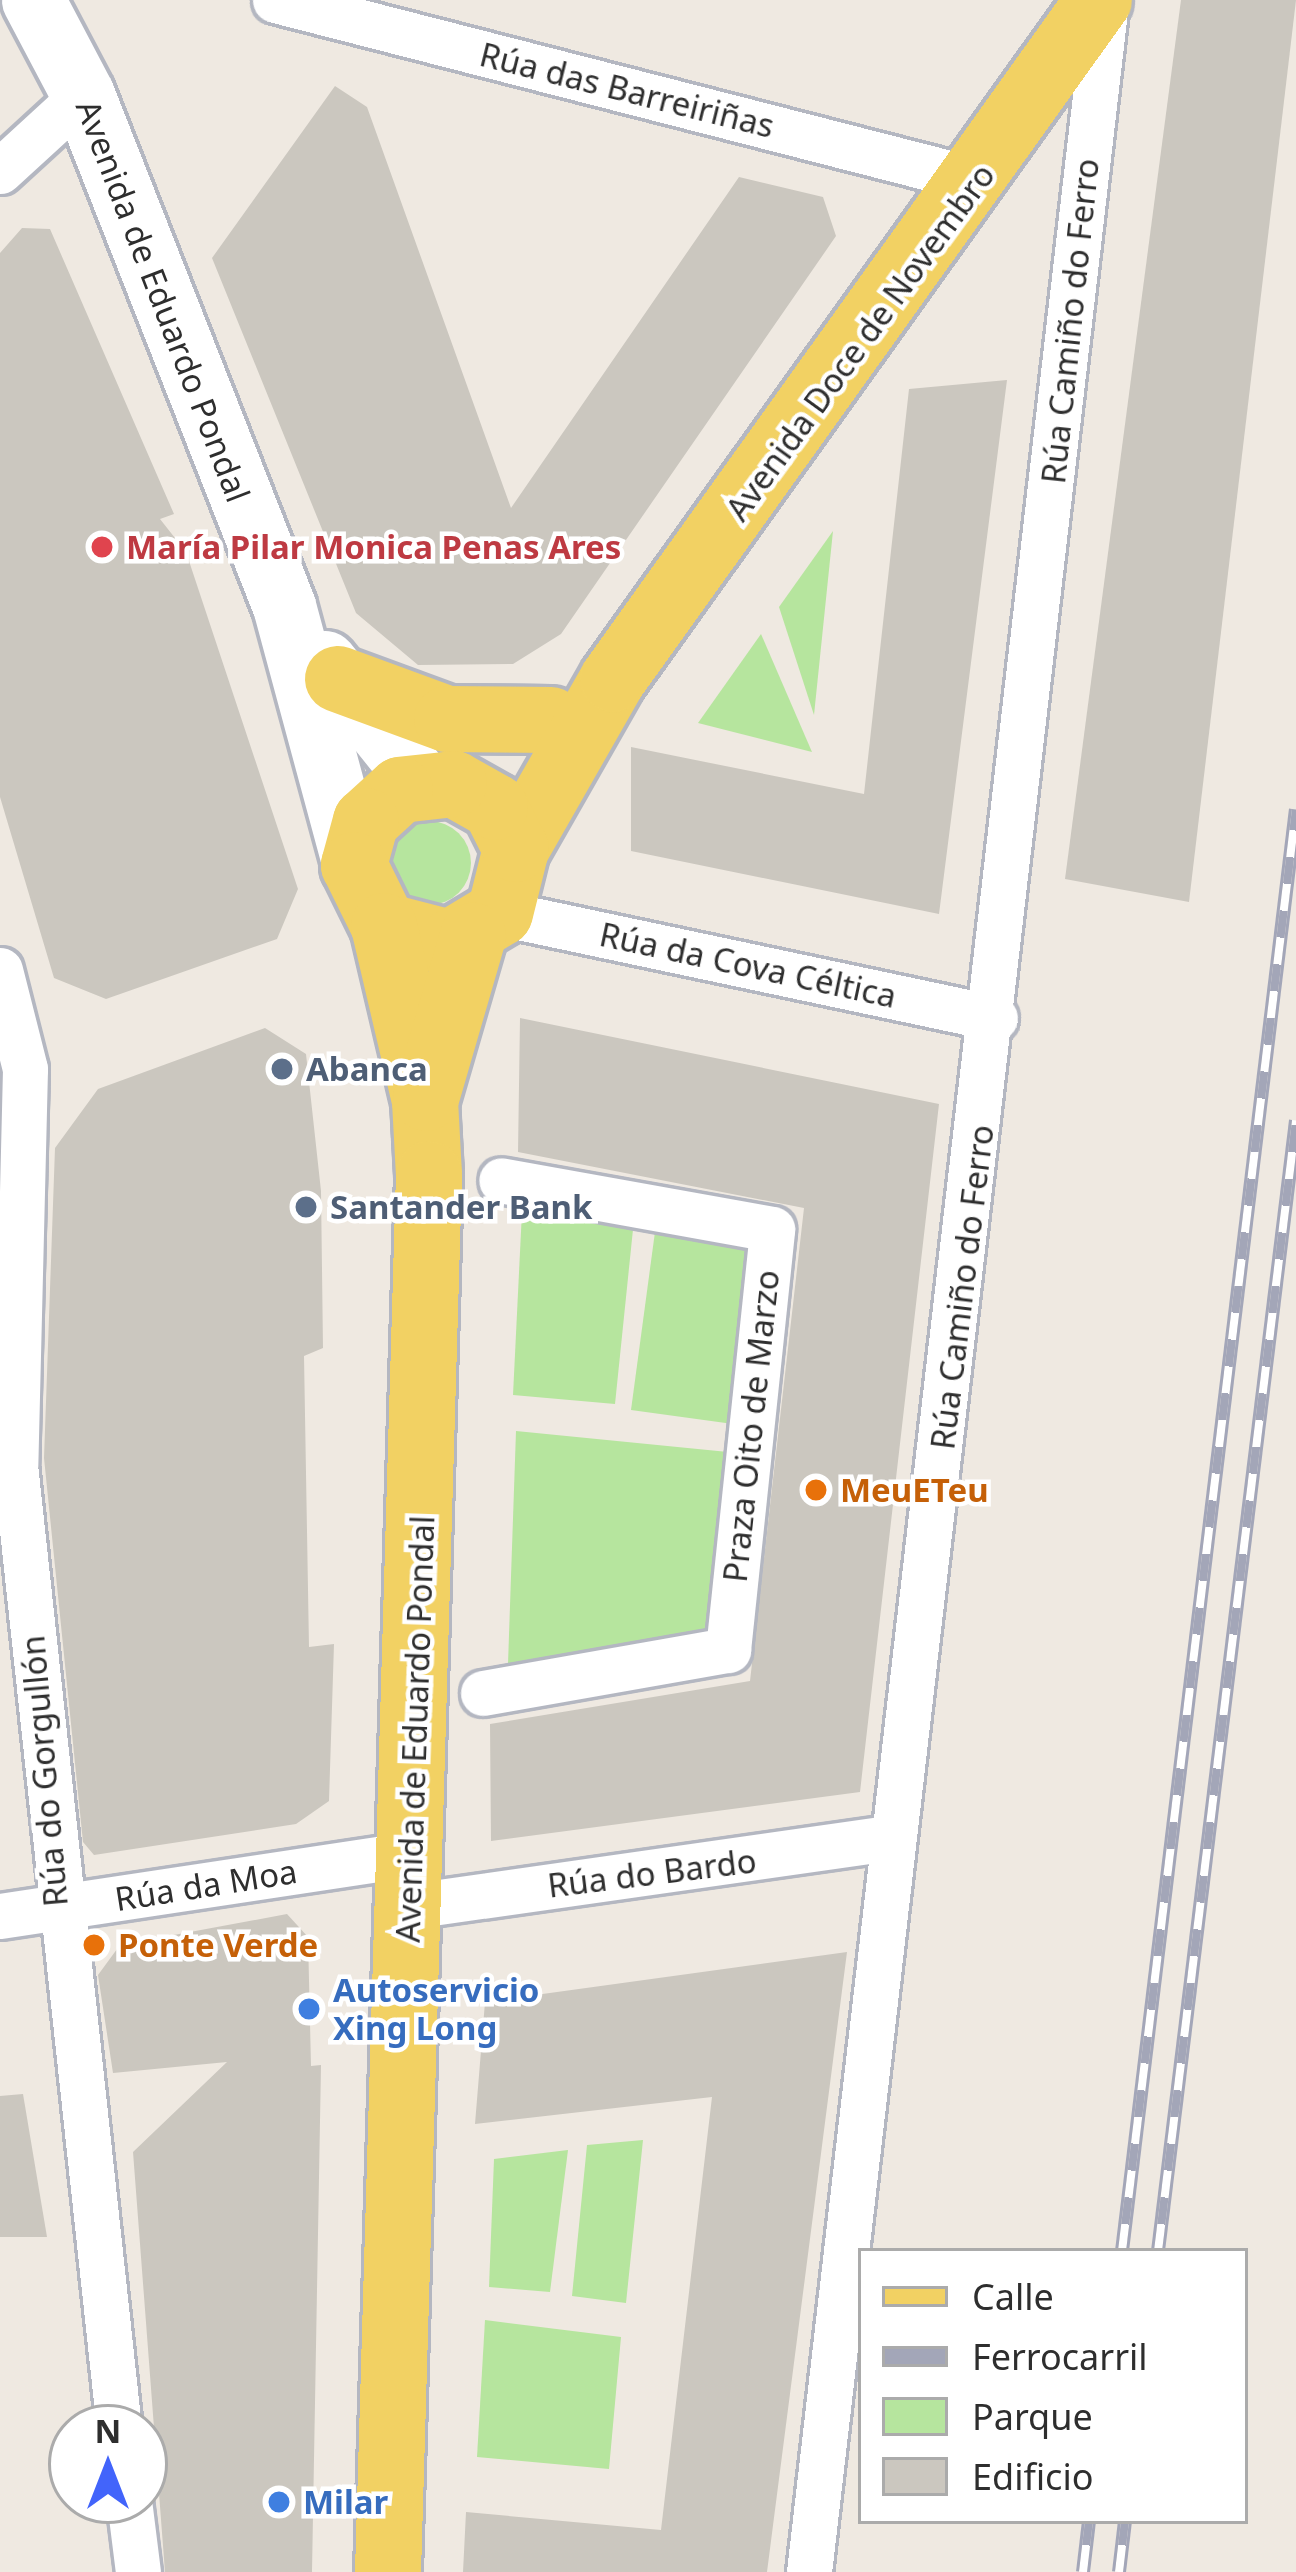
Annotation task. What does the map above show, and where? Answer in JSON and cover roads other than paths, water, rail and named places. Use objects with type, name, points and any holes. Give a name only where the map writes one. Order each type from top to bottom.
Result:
[{"type":"main road","name":"Avenida de Eduardo Pondal","points":[[33,0],[83,95],[284,606],[354,865]]},
{"type":"main road","name":"Avenida Doce de Novembro","points":[[517,850],[613,679],[980,181],[1103,0]]},
{"type":"main road","name":"Avenida de Eduardo Pondal","points":[[284,606],[338,679],[438,783]]},
{"type":"main road","points":[[338,679],[447,719],[551,720]]},
{"type":"main road","name":"Avenida Doce de Novembro","points":[[438,783],[613,679]]},
{"type":"main road","points":[[438,783],[495,807],[517,850],[487,924],[427,945],[384,926],[354,865],[381,803],[438,783]]},
{"type":"main road","name":"Avenida de Eduardo Pondal","points":[[425,1101],[487,924]]},
{"type":"main road","name":"Avenida de Eduardo Pondal","points":[[384,926],[425,1101],[411,1880],[388,2572]]},
{"type":"street","name":"Rúa das Barreiriñas","points":[[275,0],[980,181]]},
{"type":"street","name":"Rúa Camiño do Ferro","points":[[808,2572],[994,1018],[1103,0]]},
{"type":"street","points":[[0,171],[83,95]]},
{"type":"street","name":"Rúa da Cova Céltica","points":[[487,924],[994,1018]]},
{"type":"street","name":"Rúa do Gorgullón","points":[[0,970],[12,1074],[15,1465],[57,1907],[116,2404]]},
{"type":"street","name":"Praza Oito de Marzo","points":[[483,1693],[728,1651],[772,1229],[501,1180]]},
{"type":"street","name":"Rúa do Bardo","points":[[411,1880],[893,1837]]},
{"type":"street","name":"Rúa da Moa","points":[[0,1916],[57,1907],[411,1880]]},
{"type":"street","points":[[132,2524],[138,2572]]},
{"type":"railway","points":[[1122,2248],[1296,809]]},
{"type":"railway","points":[[1158,2248],[1296,1120]]},
{"type":"railway","points":[[1083,2572],[1089,2524]]},
{"type":"railway","points":[[1119,2572],[1125,2524]]},
{"type":"place","name":"María Pilar Monica Penas Ares","points":[[102,547]]},
{"type":"place","name":"Abanca","points":[[282,1069]]},
{"type":"place","name":"Santander Bank","points":[[306,1207]]},
{"type":"place","name":"MeuETeu","points":[[816,1490]]},
{"type":"place","name":"Ponte Verde","points":[[94,1945]]},
{"type":"place","name":"Autoservicio Xing Long","points":[[309,2009]]},
{"type":"place","name":"Milar","points":[[279,2502]]}]
